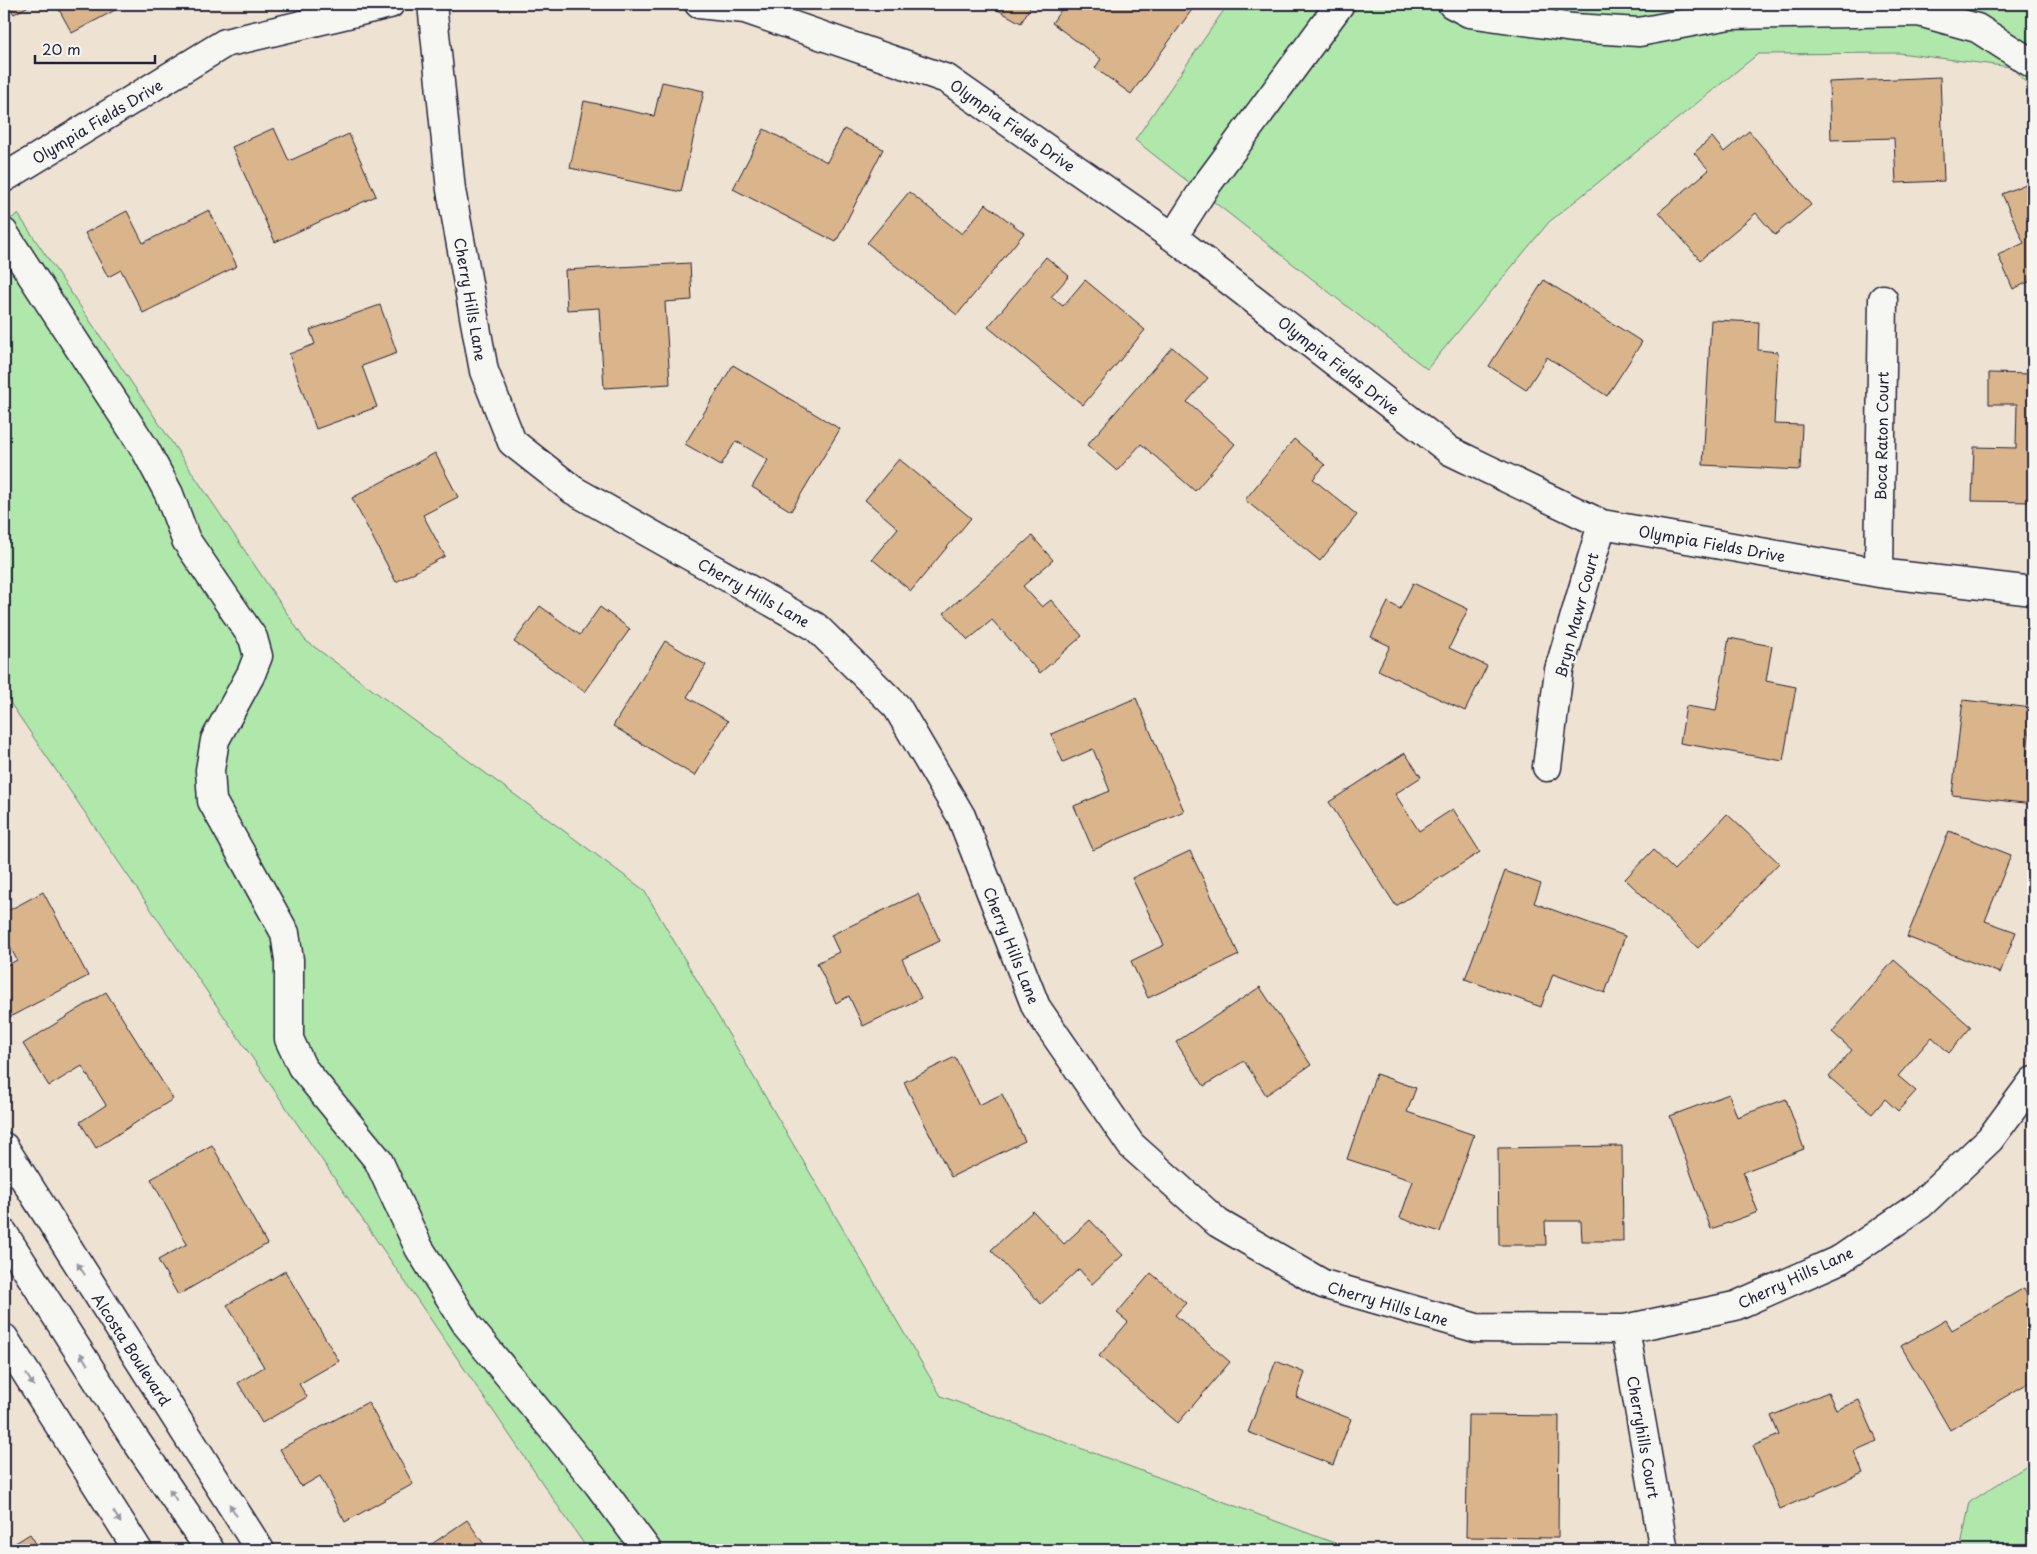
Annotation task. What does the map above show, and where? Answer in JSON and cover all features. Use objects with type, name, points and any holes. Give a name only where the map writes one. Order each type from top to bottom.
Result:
[{"type":"street","name":"Olympia Fields Drive","points":[[4,178],[225,43],[390,4]]},
{"type":"street","name":"Cherry Hills Lane","points":[[432,4],[451,190],[484,371],[512,442],[573,490],[816,627],[897,706],[961,816],[1036,1007],[1131,1146],[1218,1223],[1322,1284],[1476,1328],[1625,1328],[1735,1306],[1841,1259],[1920,1205],[1990,1139],[2033,1081]]},
{"type":"street","name":"Olympia Fields Drive","points":[[700,4],[745,9],[947,79],[1173,237],[1450,451],[1602,524],[1879,573],[2033,591]]},
{"type":"street","points":[[1173,237],[1205,187],[1340,4]]},
{"type":"street","points":[[1452,4],[1469,13],[1574,28],[1638,32],[1729,15],[1919,12],[1977,28],[2033,64]]},
{"type":"street","points":[[4,233],[145,450],[169,494],[186,540],[253,638],[258,656],[215,740],[210,770],[212,801],[285,933],[289,960],[289,1038],[302,1067],[378,1160],[419,1248],[467,1325],[598,1484],[647,1550]]},
{"type":"street","name":"Boca Raton Court","points":[[1879,573],[1883,299]]},
{"type":"street","name":"Bryn Mawr Court","points":[[1547,767],[1560,670],[1602,524]]},
{"type":"street","name":"Alcosta Boulevard","points":[[4,1147],[260,1550]]},
{"type":"street","points":[[4,1234],[134,1438],[210,1550]]},
{"type":"street","name":"Cherryhills Court","points":[[1625,1328],[1663,1545]]},
{"type":"street","points":[[4,1338],[138,1550]]},
{"type":"green space","points":[[1228,4],[2033,4],[2033,90],[2011,67],[1899,53],[1758,54],[1549,222],[1427,369],[1135,140]]},
{"type":"green space","points":[[18,214],[305,640],[644,890],[941,1396],[1353,1550],[588,1550],[4,694],[4,223]]},
{"type":"green space","points":[[2033,1461],[2033,1550],[1960,1550],[1970,1502]]},
{"type":"building","points":[[8,4],[32,4],[14,14]]},
{"type":"building","points":[[56,4],[114,4],[117,9],[72,33]]},
{"type":"building","points":[[987,4],[1032,4],[1021,23]]},
{"type":"building","points":[[1065,4],[1196,4],[1131,94],[1095,68],[1101,59],[1052,23]]},
{"type":"building","points":[[1940,77],[1944,181],[1896,183],[1894,138],[1831,140],[1829,82]]},
{"type":"building","points":[[662,82],[704,91],[681,192],[570,168],[584,101],[654,116]]},
{"type":"building","points":[[274,128],[289,161],[349,134],[376,196],[275,242],[232,147]]},
{"type":"building","points":[[764,129],[827,162],[844,129],[883,149],[836,242],[733,189]]},
{"type":"building","points":[[1749,131],[1811,205],[1775,235],[1756,213],[1700,260],[1659,212],[1709,170],[1694,153],[1712,137],[1724,152]]},
{"type":"building","points":[[2033,181],[2033,280],[2013,289],[1998,255],[2024,243],[2002,194]]},
{"type":"building","points":[[909,192],[962,234],[986,204],[1024,233],[957,315],[867,243]]},
{"type":"building","points":[[209,210],[237,266],[143,313],[121,270],[108,277],[85,233],[127,211],[143,243]]},
{"type":"building","points":[[1046,257],[1069,276],[1051,297],[1063,306],[1085,280],[1145,330],[1083,405],[988,327]]},
{"type":"building","points":[[690,263],[692,300],[665,302],[670,384],[604,388],[599,308],[567,310],[565,270]]},
{"type":"building","points":[[1544,280],[1642,342],[1607,396],[1547,357],[1526,390],[1489,366]]},
{"type":"building","points":[[380,305],[397,353],[362,366],[377,407],[316,429],[289,354],[315,344],[310,330]]},
{"type":"building","points":[[1711,320],[1759,322],[1758,350],[1778,352],[1774,424],[1802,425],[1800,470],[1703,465]]},
{"type":"building","points":[[1172,347],[1208,378],[1187,402],[1235,444],[1195,491],[1141,444],[1117,471],[1087,445]]},
{"type":"building","points":[[733,365],[840,429],[791,511],[752,487],[768,460],[736,441],[721,465],[685,444]]},
{"type":"building","points":[[1989,373],[2033,374],[2033,502],[1972,501],[1974,447],[2016,448],[2017,404],[1989,404]]},
{"type":"building","points":[[1294,439],[1325,465],[1313,479],[1357,515],[1320,561],[1245,500]]},
{"type":"building","points":[[435,453],[458,497],[423,515],[445,556],[396,582],[352,498]]},
{"type":"building","points":[[899,459],[971,518],[911,591],[872,559],[898,528],[865,500]]},
{"type":"building","points":[[1032,536],[1053,560],[1023,586],[1042,607],[1051,600],[1082,636],[1040,673],[992,620],[968,640],[944,613]]},
{"type":"building","points":[[1413,583],[1468,609],[1449,648],[1487,666],[1465,711],[1378,670],[1390,646],[1371,637],[1388,602],[1400,609]]},
{"type":"building","points":[[540,606],[580,635],[600,607],[630,629],[585,692],[514,642]]},
{"type":"building","points":[[1729,638],[1772,646],[1766,681],[1796,687],[1783,761],[1680,743],[1686,706],[1716,711]]},
{"type":"building","points":[[665,641],[706,665],[687,697],[728,721],[695,776],[613,726]]},
{"type":"building","points":[[1136,698],[1184,811],[1093,850],[1074,806],[1110,791],[1093,749],[1063,762],[1051,734]]},
{"type":"building","points":[[1963,700],[2032,708],[2026,762],[2033,763],[2033,804],[1952,795]]},
{"type":"building","points":[[1405,753],[1421,777],[1395,794],[1419,831],[1453,809],[1480,852],[1396,906],[1329,802]]},
{"type":"building","points":[[1727,814],[1779,863],[1698,948],[1625,879],[1653,850],[1674,870]]},
{"type":"building","points":[[1949,831],[2011,855],[1985,921],[2016,932],[2000,973],[1907,937]]},
{"type":"building","points":[[1190,851],[1239,955],[1148,998],[1131,961],[1164,945],[1132,878]]},
{"type":"building","points":[[1505,871],[1541,884],[1534,903],[1625,936],[1605,993],[1553,974],[1541,1007],[1465,979]]},
{"type":"building","points":[[43,892],[88,976],[4,1020],[4,967],[17,960],[4,936],[4,913]]},
{"type":"building","points":[[918,894],[940,941],[902,959],[921,998],[863,1026],[849,996],[836,1003],[817,963],[839,952],[831,935]]},
{"type":"building","points":[[1894,960],[1971,1027],[1949,1053],[1932,1037],[1898,1076],[1916,1091],[1898,1111],[1885,1099],[1872,1114],[1829,1077],[1852,1050],[1832,1032]]},
{"type":"building","points":[[1260,987],[1311,1065],[1266,1095],[1244,1061],[1204,1086],[1176,1042]]},
{"type":"building","points":[[106,992],[173,1099],[96,1148],[80,1122],[106,1105],[82,1066],[49,1086],[23,1044]]},
{"type":"building","points":[[955,1057],[979,1105],[1002,1094],[1025,1141],[951,1177],[904,1082]]},
{"type":"building","points":[[1376,1074],[1416,1088],[1407,1112],[1474,1135],[1440,1232],[1400,1218],[1413,1181],[1347,1159]]},
{"type":"building","points":[[1729,1094],[1737,1117],[1786,1099],[1804,1149],[1743,1172],[1758,1212],[1711,1229],[1670,1116]]},
{"type":"building","points":[[212,1145],[267,1244],[178,1295],[158,1260],[187,1244],[151,1179]]},
{"type":"building","points":[[1622,1146],[1623,1241],[1582,1241],[1581,1221],[1545,1221],[1546,1245],[1499,1245],[1498,1148]]},
{"type":"building","points":[[1033,1211],[1064,1244],[1090,1220],[1123,1255],[1092,1284],[1079,1269],[1041,1304],[991,1250]]},
{"type":"building","points":[[285,1271],[339,1361],[299,1384],[307,1397],[262,1423],[238,1383],[264,1367],[227,1305]]},
{"type":"building","points":[[1151,1273],[1186,1303],[1175,1315],[1230,1362],[1178,1423],[1099,1356],[1128,1322],[1117,1313]]},
{"type":"building","points":[[2024,1288],[2033,1305],[2033,1380],[1950,1430],[1901,1346],[1946,1320],[1952,1330]]},
{"type":"building","points":[[1276,1361],[1305,1373],[1296,1397],[1351,1419],[1333,1465],[1248,1432]]},
{"type":"building","points":[[1828,1392],[1836,1410],[1859,1400],[1877,1441],[1854,1451],[1863,1473],[1780,1509],[1753,1446],[1779,1435],[1771,1416]]},
{"type":"building","points":[[368,1402],[413,1484],[345,1522],[320,1476],[301,1487],[280,1449]]},
{"type":"building","points":[[1468,1415],[1559,1416],[1558,1538],[1466,1537]]},
{"type":"building","points":[[467,1520],[488,1550],[423,1550]]},
{"type":"building","points":[[30,1534],[40,1550],[4,1550]]}]
